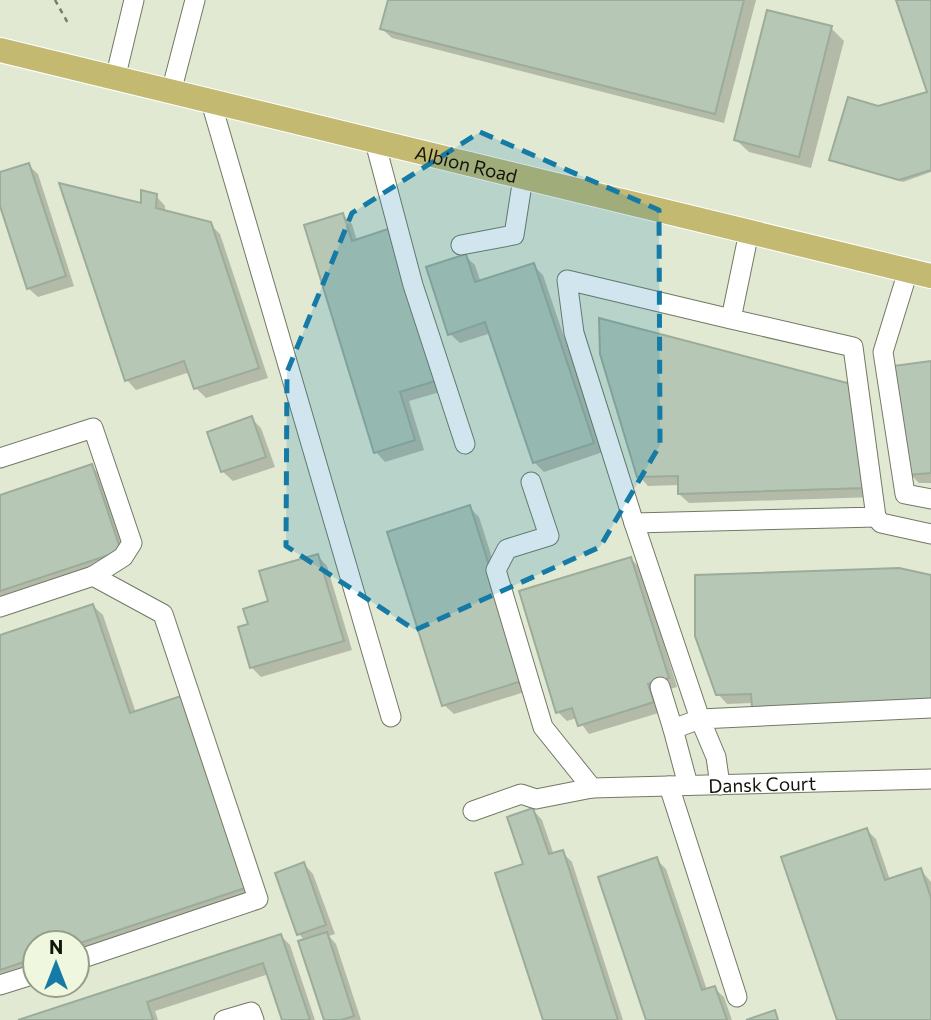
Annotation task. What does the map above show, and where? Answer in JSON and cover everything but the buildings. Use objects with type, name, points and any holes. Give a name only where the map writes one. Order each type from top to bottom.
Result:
[{"type":"main road","name":"Albion Road","points":[[0,50],[919,274]]},
{"type":"street","points":[[115,79],[134,0]]},
{"type":"street","points":[[171,92],[195,0]]},
{"type":"street","points":[[211,102],[391,717]]},
{"type":"street","points":[[375,142],[413,285],[465,444]]},
{"type":"street","points":[[461,245],[514,235],[523,178]]},
{"type":"street","points":[[730,319],[750,232]]},
{"type":"street","points":[[919,274],[883,352],[905,494],[931,499]]},
{"type":"street","points":[[720,785],[716,757],[700,719],[634,523],[574,333],[567,280],[853,347],[876,517],[881,523],[931,534]]},
{"type":"street","points":[[0,458],[93,428],[132,543],[123,557],[93,576],[0,607]]},
{"type":"street","points":[[531,482],[548,536],[507,549],[496,570],[543,727],[592,788]]},
{"type":"street","points":[[634,523],[876,517]]},
{"type":"street","points":[[91,955],[258,899],[163,614],[93,576]]},
{"type":"street","points":[[660,687],[673,729],[679,785],[737,997]]},
{"type":"street","points":[[673,729],[700,719],[931,708]]},
{"type":"street","name":"Dansk Court","points":[[473,811],[521,794],[536,799],[592,788],[931,779]]},
{"type":"street","points":[[0,985],[21,978]]},
{"type":"street","points":[[224,1020],[251,1012],[254,1020]]},
{"type":"path","points":[[55,0],[69,24]]},
{"type":"highlighted area","points":[[480,132],[659,210],[660,445],[600,547],[415,630],[286,546],[287,372],[352,213]]}]
